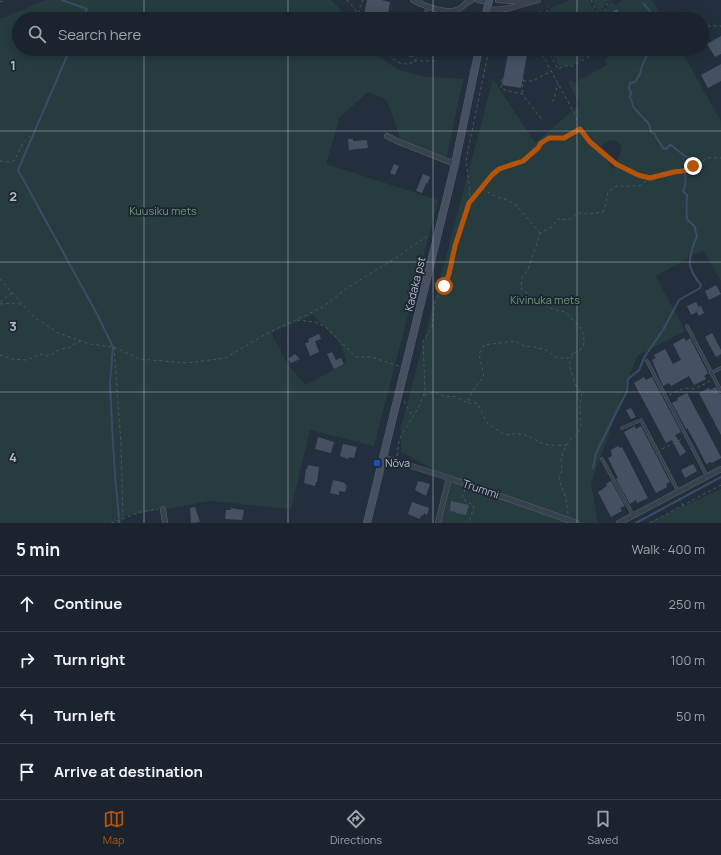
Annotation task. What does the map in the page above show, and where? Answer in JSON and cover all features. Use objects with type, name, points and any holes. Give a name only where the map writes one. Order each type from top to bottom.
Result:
[{"type":"main road","name":"Kadaka pst","points":[[367,523],[439,232],[478,56]]},
{"type":"street","points":[[413,0],[428,7],[450,11],[454,11],[472,0]]},
{"type":"street","points":[[478,0],[497,10],[514,8],[529,1]]},
{"type":"street","points":[[498,0],[538,0]]},
{"type":"street","points":[[387,136],[455,164]]},
{"type":"street","name":"Trummi","points":[[383,457],[450,478],[577,523]]},
{"type":"street","points":[[618,523],[721,469]]},
{"type":"street","points":[[438,523],[450,478]]},
{"type":"street","points":[[163,509],[165,523]]},
{"type":"lane","points":[[426,12],[428,7]]},
{"type":"lane","points":[[687,326],[721,391]]},
{"type":"lane","points":[[647,361],[707,476]]},
{"type":"lane","points":[[711,372],[721,368]]},
{"type":"lane","points":[[622,428],[641,420],[678,491]]},
{"type":"lane","points":[[602,459],[633,515]]},
{"type":"path","points":[[0,2],[5,0]]},
{"type":"path","points":[[347,0],[357,12]]},
{"type":"path","points":[[359,12],[359,8],[363,0]]},
{"type":"path","points":[[591,0],[597,12]]},
{"type":"path","points":[[604,12],[606,4],[610,0]]},
{"type":"path","points":[[547,12],[548,6]]},
{"type":"path","points":[[709,26],[721,26]]},
{"type":"path","points":[[389,56],[398,62],[409,63],[414,61],[436,61]]},
{"type":"path","points":[[414,61],[418,56]]},
{"type":"path","points":[[397,457],[398,441],[420,405],[425,390],[423,341],[432,328],[435,302],[449,274],[455,246],[469,203],[470,191],[466,160],[488,56]]},
{"type":"path","points":[[543,56],[576,116],[577,125],[590,142],[616,164],[638,175],[650,178]]},
{"type":"path","points":[[551,56],[558,69],[565,66],[572,66],[589,56]]},
{"type":"path","points":[[523,81],[533,81],[551,71]]},
{"type":"path","points":[[522,94],[523,75]]},
{"type":"path","points":[[502,79],[501,89],[522,94],[543,121]]},
{"type":"path","points":[[552,101],[555,99],[558,84]]},
{"type":"path","points":[[469,203],[492,175],[499,169],[523,161],[538,148],[541,143],[549,138],[564,138],[580,129]]},
{"type":"path","points":[[0,161],[11,162],[15,160],[23,144],[30,136]]},
{"type":"path","points":[[467,403],[476,384],[484,377],[479,354],[484,345],[515,341],[524,346],[546,350],[557,358],[568,358],[583,348],[585,338],[582,329],[566,312],[556,311],[546,307],[521,289],[522,278],[528,269],[541,232],[552,227],[558,219],[569,220],[577,212],[588,214],[603,212],[608,192],[617,186],[639,186],[650,178],[683,171],[708,158],[721,158]]},
{"type":"path","points":[[481,189],[497,197],[508,200],[517,206],[541,233]]},
{"type":"path","points":[[0,279],[34,317],[58,333],[90,344],[114,347],[140,359],[187,363],[225,358],[266,334],[323,307],[347,288],[399,256],[424,238],[439,232]]},
{"type":"path","points":[[0,303],[13,293]]},
{"type":"path","points":[[0,303],[17,303],[25,306]]},
{"type":"path","points":[[296,320],[315,322],[326,327],[356,356],[371,356],[406,368]]},
{"type":"path","points":[[0,355],[11,359],[27,360],[41,354],[48,356],[58,350],[71,347],[81,341]]},
{"type":"path","points":[[114,347],[118,384],[123,516]]},
{"type":"path","points":[[567,520],[568,512],[566,498],[559,480],[562,470],[561,459],[570,440],[578,434],[581,424],[580,405],[582,393],[575,384],[569,364],[574,353]]},
{"type":"path","points":[[655,366],[659,364]]},
{"type":"path","points":[[666,397],[684,388],[695,389],[715,379]]},
{"type":"path","points":[[423,395],[435,392],[444,396],[457,397],[467,403],[477,404],[487,423],[506,435],[517,433],[527,435],[545,444],[567,445]]},
{"type":"path","points":[[405,397],[404,402],[412,416]]},
{"type":"path","points":[[658,451],[686,436]]},
{"type":"path","points":[[466,484],[462,498],[474,506],[469,523]]},
{"type":"path","points":[[650,523],[721,485]]},
{"type":"path","points":[[679,498],[683,506]]},
{"type":"path","points":[[111,523],[140,512],[159,508],[163,509]]},
{"type":"green space","name":"Kuusiku mets","points":[[46,0],[331,0],[342,12],[17,12]]},
{"type":"green space","points":[[570,0],[589,0],[595,12],[550,12],[551,8]]},
{"type":"green space","points":[[592,0],[609,0],[605,4],[603,12],[598,12]]},
{"type":"green space","points":[[623,0],[652,0],[659,12],[618,12],[617,10],[614,12],[605,12],[610,1],[616,5]]},
{"type":"green space","name":"Kuusiku mets","points":[[12,14],[12,56],[378,56],[399,70],[426,77],[463,79],[447,157],[401,141],[387,100],[368,92],[340,117],[326,164],[438,200],[374,446],[310,430],[291,509],[211,501],[124,516],[121,523],[0,523],[0,19]],"holes":[[[313,315],[339,342],[347,363],[305,385],[287,363],[271,333]]]},
{"type":"green space","points":[[553,56],[586,56],[572,65],[560,67]]},
{"type":"green space","name":"Kivinuka mets","points":[[609,56],[684,56],[721,121],[721,281],[703,250],[656,276],[685,331],[637,356],[591,483],[598,523],[438,523],[449,478],[401,452],[401,427],[493,79],[535,143],[580,104],[568,82],[571,80],[574,83],[607,65],[605,60]],"holes":[[[609,140],[618,142],[621,146],[620,154],[613,170],[602,153],[603,144]]]},
{"type":"green space","points":[[721,489],[721,523],[647,523]]},
{"type":"building","points":[[367,0],[381,0],[390,2],[388,12],[364,12]]},
{"type":"building","points":[[721,36],[721,54],[715,57],[709,47],[709,43]]},
{"type":"building","points":[[508,56],[527,56],[521,88],[502,85]]},
{"type":"building","points":[[721,64],[721,81],[708,88],[701,75]]},
{"type":"building","points":[[348,139],[353,139],[353,141],[367,140],[368,148],[349,150]]},
{"type":"building","points":[[394,164],[399,166],[395,175],[390,173]]},
{"type":"building","points":[[423,174],[430,177],[422,193],[416,191]]},
{"type":"building","points":[[716,285],[721,294],[709,300],[705,291]]},
{"type":"building","points":[[696,302],[699,307],[701,306],[704,313],[699,316],[697,312],[691,315],[687,306]]},
{"type":"building","points":[[712,333],[721,350],[721,354],[716,357],[705,337]]},
{"type":"building","points":[[319,334],[321,339],[315,341],[319,352],[310,356],[305,343],[309,342],[308,339]]},
{"type":"building","points":[[684,338],[686,341],[690,338],[708,373],[704,376],[706,379],[694,385],[689,376],[671,386],[669,383],[663,386],[652,360],[656,358],[654,355],[665,349],[673,364],[681,360],[673,344]]},
{"type":"building","points":[[332,352],[336,360],[341,358],[344,364],[334,369],[327,354]]},
{"type":"building","points":[[295,354],[300,359],[291,363],[288,359]]},
{"type":"building","points":[[644,377],[646,380],[652,377],[681,432],[675,435],[686,452],[680,456],[672,440],[666,443],[634,383]]},
{"type":"building","points":[[716,387],[721,394],[721,435],[699,393],[709,388],[710,390]]},
{"type":"building","points":[[687,393],[721,457],[712,463],[706,464],[672,403],[678,400],[677,398]]},
{"type":"building","points":[[631,408],[636,417],[631,419],[626,410]]},
{"type":"building","points":[[635,426],[636,429],[641,426],[670,482],[666,484],[667,487],[656,493],[624,432]]},
{"type":"building","points":[[318,437],[334,442],[331,453],[315,449]]},
{"type":"building","points":[[343,444],[357,447],[354,458],[349,457],[348,459],[340,456]]},
{"type":"building","points":[[618,446],[620,448],[622,447],[648,498],[637,503],[636,500],[630,504],[616,479],[618,478],[608,458],[612,456],[611,450]]},
{"type":"building","points":[[693,464],[697,471],[685,478],[681,470]]},
{"type":"building","points":[[308,465],[319,467],[315,486],[304,483]]},
{"type":"building","points":[[333,480],[345,483],[345,485],[347,485],[345,492],[339,491],[339,495],[330,493]]},
{"type":"building","points":[[418,481],[430,484],[426,496],[415,490]]},
{"type":"building","points":[[611,481],[625,506],[620,508],[622,511],[611,517],[598,492],[607,486],[606,484]]},
{"type":"building","points":[[451,501],[469,505],[466,515],[450,511]]},
{"type":"building","points":[[412,502],[429,508],[427,515],[424,513],[423,516],[421,515],[420,519],[408,514]]},
{"type":"building","points":[[195,507],[200,522],[191,523],[190,508]]},
{"type":"building","points":[[231,508],[244,510],[242,520],[225,519],[226,510],[231,510]]},
{"type":"waterway","points":[[62,0],[87,9],[86,12]]},
{"type":"waterway","points":[[644,4],[650,12]]},
{"type":"waterway","points":[[67,56],[18,170],[97,314],[113,347],[110,383],[119,518]]},
{"type":"waterway","points":[[593,468],[596,453],[627,391],[628,379],[639,370],[645,356],[663,330],[679,300],[700,288],[701,285],[693,273],[690,265],[691,254],[697,236],[695,227],[687,219],[687,195],[683,191],[685,186],[685,173],[690,166],[689,159],[670,145],[666,149],[663,148],[655,134],[651,132],[649,124],[634,108],[630,97],[630,83],[635,82],[640,74],[647,56]]},
{"type":"waterway","points":[[636,523],[721,477]]},
{"type":"place","name":"Nõva","points":[[377,463]]},
{"type":"route","points":[[444,286],[449,274],[455,246],[469,203],[492,175],[499,169],[523,161],[538,148],[541,143],[549,138],[564,138],[580,129],[583,135],[590,142],[616,164],[638,175],[650,178],[680,170],[683,171],[693,166]]}]
